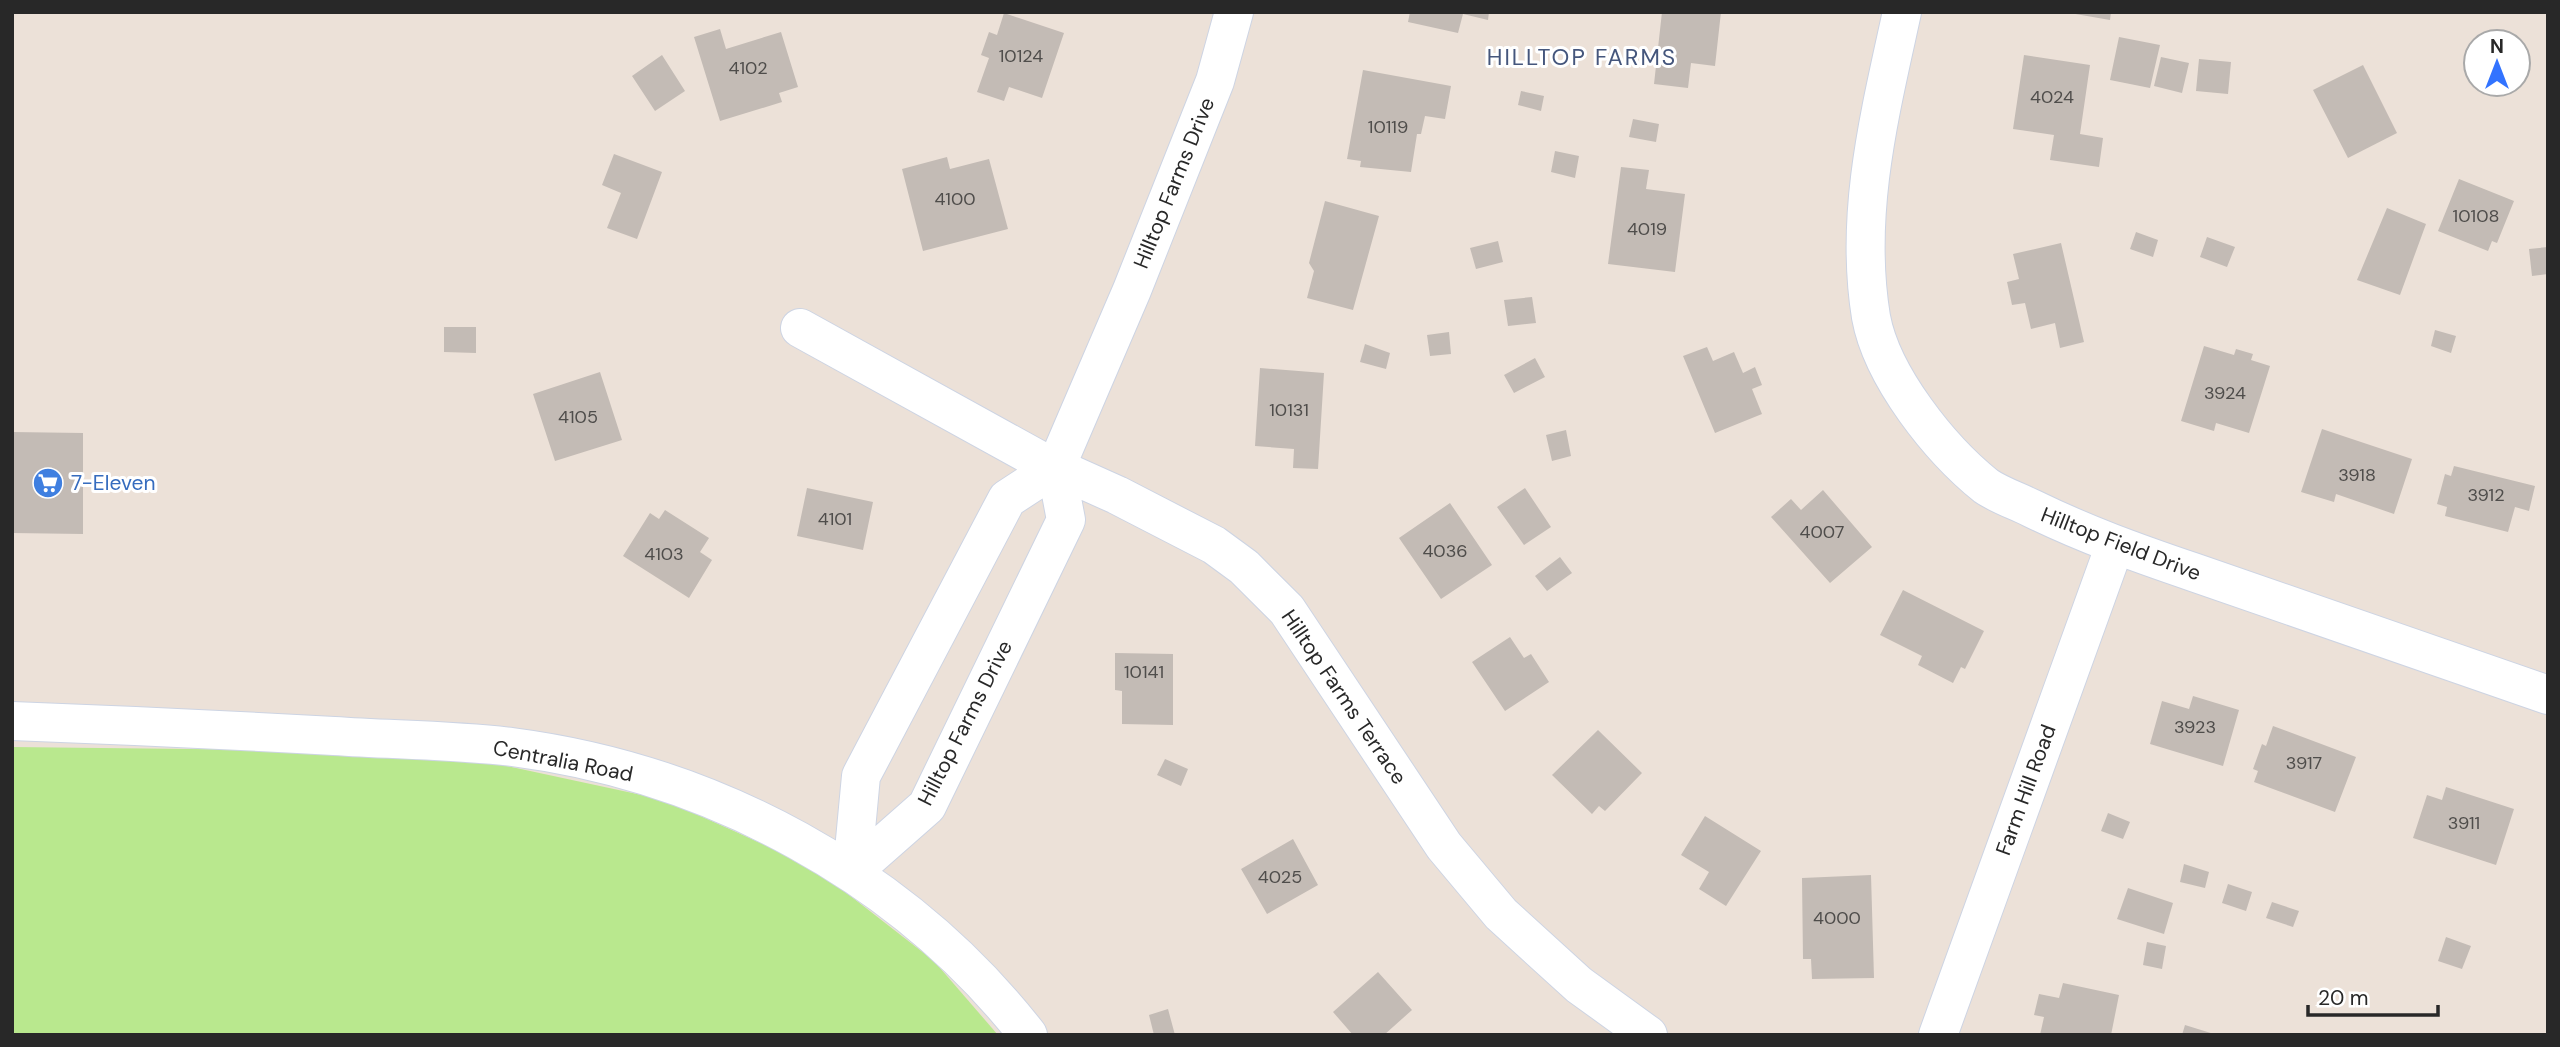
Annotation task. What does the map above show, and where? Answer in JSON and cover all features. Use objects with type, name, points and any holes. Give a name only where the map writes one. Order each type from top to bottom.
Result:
[{"type":"street","name":"Hilltop Farms Drive","points":[[852,872],[927,806],[1066,520],[1056,467],[1132,290],[1215,80],[1234,12]]},
{"type":"street","name":"Hilltop Field Drive","points":[[1902,12],[1875,139],[1867,195],[1866,264],[1872,320],[1884,354],[1907,397],[1943,446],[1988,487],[2115,545],[2548,695]]},
{"type":"street","name":"Hilltop Farms Terrace","points":[[800,328],[1056,467],[1213,545],[1244,567],[1287,610],[1444,846],[1501,914],[1579,985],[1648,1035]]},
{"type":"street","points":[[852,872],[861,776],[1007,499],[1056,467]]},
{"type":"street","name":"Farm Hill Road","points":[[1938,1035],[2115,545]]},
{"type":"street","name":"Centralia Road","points":[[12,721],[186,727],[511,747],[599,763],[668,783],[734,808],[814,849],[852,872],[930,931],[1006,1007],[1028,1035]]},
{"type":"green space","points":[[12,747],[356,751],[502,765],[665,800],[812,866],[934,961],[998,1035],[12,1035]]},
{"type":"building","points":[[1410,12],[1489,12],[1488,20],[1463,14],[1458,33],[1408,22]]},
{"type":"building","points":[[1662,12],[1721,12],[1715,66],[1691,63],[1688,88],[1654,84]]},
{"type":"building","points":[[2064,12],[2111,12],[2110,20]]},
{"type":"building","points":[[1004,13],[1064,33],[1042,98],[1009,87],[1004,101],[977,92],[989,58],[981,55],[989,32],[997,35]]},
{"type":"building","points":[[720,29],[726,49],[781,32],[798,87],[779,93],[782,102],[720,121],[694,37]]},
{"type":"building","points":[[2119,37],[2160,45],[2150,88],[2110,80]]},
{"type":"building","points":[[662,55],[685,91],[655,111],[632,76]]},
{"type":"building","points":[[2024,55],[2090,65],[2080,134],[2103,138],[2099,167],[2050,160],[2054,135],[2013,129]]},
{"type":"building","points":[[2161,57],[2189,63],[2182,93],[2154,86]]},
{"type":"building","points":[[2199,59],[2231,62],[2228,94],[2196,91]]},
{"type":"building","points":[[2363,65],[2397,133],[2348,158],[2313,90]]},
{"type":"building","points":[[1363,70],[1451,86],[1445,119],[1425,116],[1421,134],[1417,134],[1411,172],[1360,167],[1361,161],[1347,159]]},
{"type":"building","points":[[1521,91],[1544,96],[1541,111],[1518,105]]},
{"type":"building","points":[[1633,119],[1659,124],[1656,142],[1629,137]]},
{"type":"building","points":[[1555,151],[1579,156],[1575,178],[1551,172]]},
{"type":"building","points":[[614,154],[662,172],[637,239],[607,228],[621,193],[602,185]]},
{"type":"building","points":[[947,157],[950,169],[989,159],[1008,229],[923,251],[902,169]]},
{"type":"building","points":[[1621,167],[1649,170],[1646,189],[1685,194],[1675,272],[1608,264]]},
{"type":"building","points":[[2459,179],[2514,201],[2497,243],[2492,241],[2488,251],[2438,231]]},
{"type":"building","points":[[1325,201],[1379,216],[1353,310],[1307,298],[1314,271],[1309,263]]},
{"type":"building","points":[[2387,208],[2426,224],[2400,295],[2357,280]]},
{"type":"building","points":[[2136,232],[2158,240],[2153,257],[2130,249]]},
{"type":"building","points":[[2207,237],[2235,247],[2227,267],[2200,257]]},
{"type":"building","points":[[1498,241],[1503,262],[1476,269],[1470,248]]},
{"type":"building","points":[[2061,243],[2084,342],[2060,348],[2055,323],[2031,329],[2025,303],[2012,305],[2007,282],[2019,279],[2013,254]]},
{"type":"building","points":[[2548,247],[2548,274],[2532,276],[2529,249]]},
{"type":"building","points":[[1532,297],[1536,323],[1508,326],[1504,300]]},
{"type":"building","points":[[444,327],[476,327],[476,353],[444,352]]},
{"type":"building","points":[[2435,330],[2456,336],[2451,353],[2431,346]]},
{"type":"building","points":[[1449,332],[1451,354],[1430,356],[1427,335]]},
{"type":"building","points":[[1365,344],[1390,353],[1386,369],[1360,362]]},
{"type":"building","points":[[2204,346],[2234,355],[2236,349],[2253,354],[2251,360],[2270,366],[2249,433],[2216,423],[2214,431],[2181,421]]},
{"type":"building","points":[[1707,347],[1713,361],[1734,352],[1743,373],[1755,367],[1762,385],[1752,389],[1762,414],[1715,433],[1683,356]]},
{"type":"building","points":[[1535,358],[1545,377],[1514,393],[1504,375]]},
{"type":"building","points":[[1260,368],[1324,373],[1318,469],[1293,468],[1294,449],[1255,446]]},
{"type":"building","points":[[600,372],[622,440],[555,461],[533,394]]},
{"type":"building","points":[[2322,429],[2412,459],[2394,514],[2336,494],[2334,502],[2301,492]]},
{"type":"building","points":[[1566,430],[1571,456],[1552,461],[1546,435]]},
{"type":"building","name":"7-Eleven","points":[[12,432],[83,433],[83,534],[12,533]]},
{"type":"building","points":[[2454,466],[2535,486],[2529,511],[2515,507],[2508,532],[2445,516],[2447,507],[2437,504],[2445,474],[2451,476]]},
{"type":"building","points":[[807,488],[873,502],[863,550],[797,536]]},
{"type":"building","points":[[1525,488],[1551,527],[1524,545],[1497,507]]},
{"type":"building","points":[[1823,490],[1872,547],[1830,583],[1771,517],[1791,499],[1801,510]]},
{"type":"building","points":[[1450,503],[1492,565],[1441,599],[1399,538]]},
{"type":"building","points":[[665,510],[709,538],[700,552],[712,560],[689,598],[623,556],[650,513],[659,519]]},
{"type":"building","points":[[1560,557],[1572,573],[1547,591],[1535,576]]},
{"type":"building","points":[[1903,590],[1984,631],[1965,669],[1961,667],[1953,683],[1918,665],[1922,656],[1880,635]]},
{"type":"building","points":[[1510,637],[1524,658],[1531,654],[1549,682],[1505,711],[1472,662]]},
{"type":"building","points":[[1115,653],[1173,654],[1173,725],[1122,724],[1122,691],[1115,690]]},
{"type":"building","points":[[2193,696],[2239,710],[2223,766],[2150,744],[2162,701],[2189,709]]},
{"type":"building","points":[[2273,726],[2356,757],[2335,812],[2254,782],[2258,771],[2253,769],[2262,744],[2266,746]]},
{"type":"building","points":[[1598,730],[1642,773],[1605,811],[1599,806],[1592,814],[1552,775]]},
{"type":"building","points":[[1165,759],[1188,769],[1181,786],[1157,775]]},
{"type":"building","points":[[2446,787],[2514,809],[2496,865],[2413,838],[2427,795],[2442,800]]},
{"type":"building","points":[[2108,813],[2130,822],[2123,839],[2101,831]]},
{"type":"building","points":[[1705,816],[1761,851],[1726,906],[1699,889],[1709,872],[1681,855]]},
{"type":"building","points":[[1293,839],[1318,885],[1267,914],[1241,869]]},
{"type":"building","points":[[2184,864],[2209,872],[2205,888],[2180,882]]},
{"type":"building","points":[[1871,875],[1874,978],[1812,979],[1811,959],[1803,959],[1802,878]]},
{"type":"building","points":[[2228,884],[2252,892],[2246,911],[2222,903]]},
{"type":"building","points":[[2128,888],[2173,903],[2164,934],[2117,919]]},
{"type":"building","points":[[2272,902],[2299,911],[2293,927],[2266,918]]},
{"type":"building","points":[[2446,937],[2471,946],[2462,969],[2438,961]]},
{"type":"building","points":[[2147,942],[2166,946],[2162,969],[2143,965]]},
{"type":"building","points":[[1378,972],[1412,1010],[1384,1035],[1353,1035],[1333,1012]]},
{"type":"building","points":[[2063,983],[2119,995],[2111,1035],[2040,1035],[2044,1017],[2034,1015],[2039,994],[2059,998]]},
{"type":"building","points":[[1168,1009],[1175,1035],[1154,1035],[1149,1015]]},
{"type":"building","points":[[2185,1025],[2214,1034],[2214,1035],[2182,1035]]},
{"type":"place","name":"7-Eleven","points":[[48,483]]},
{"type":"district","name":"HILLTOP FARMS","points":[[1582,57]]}]
